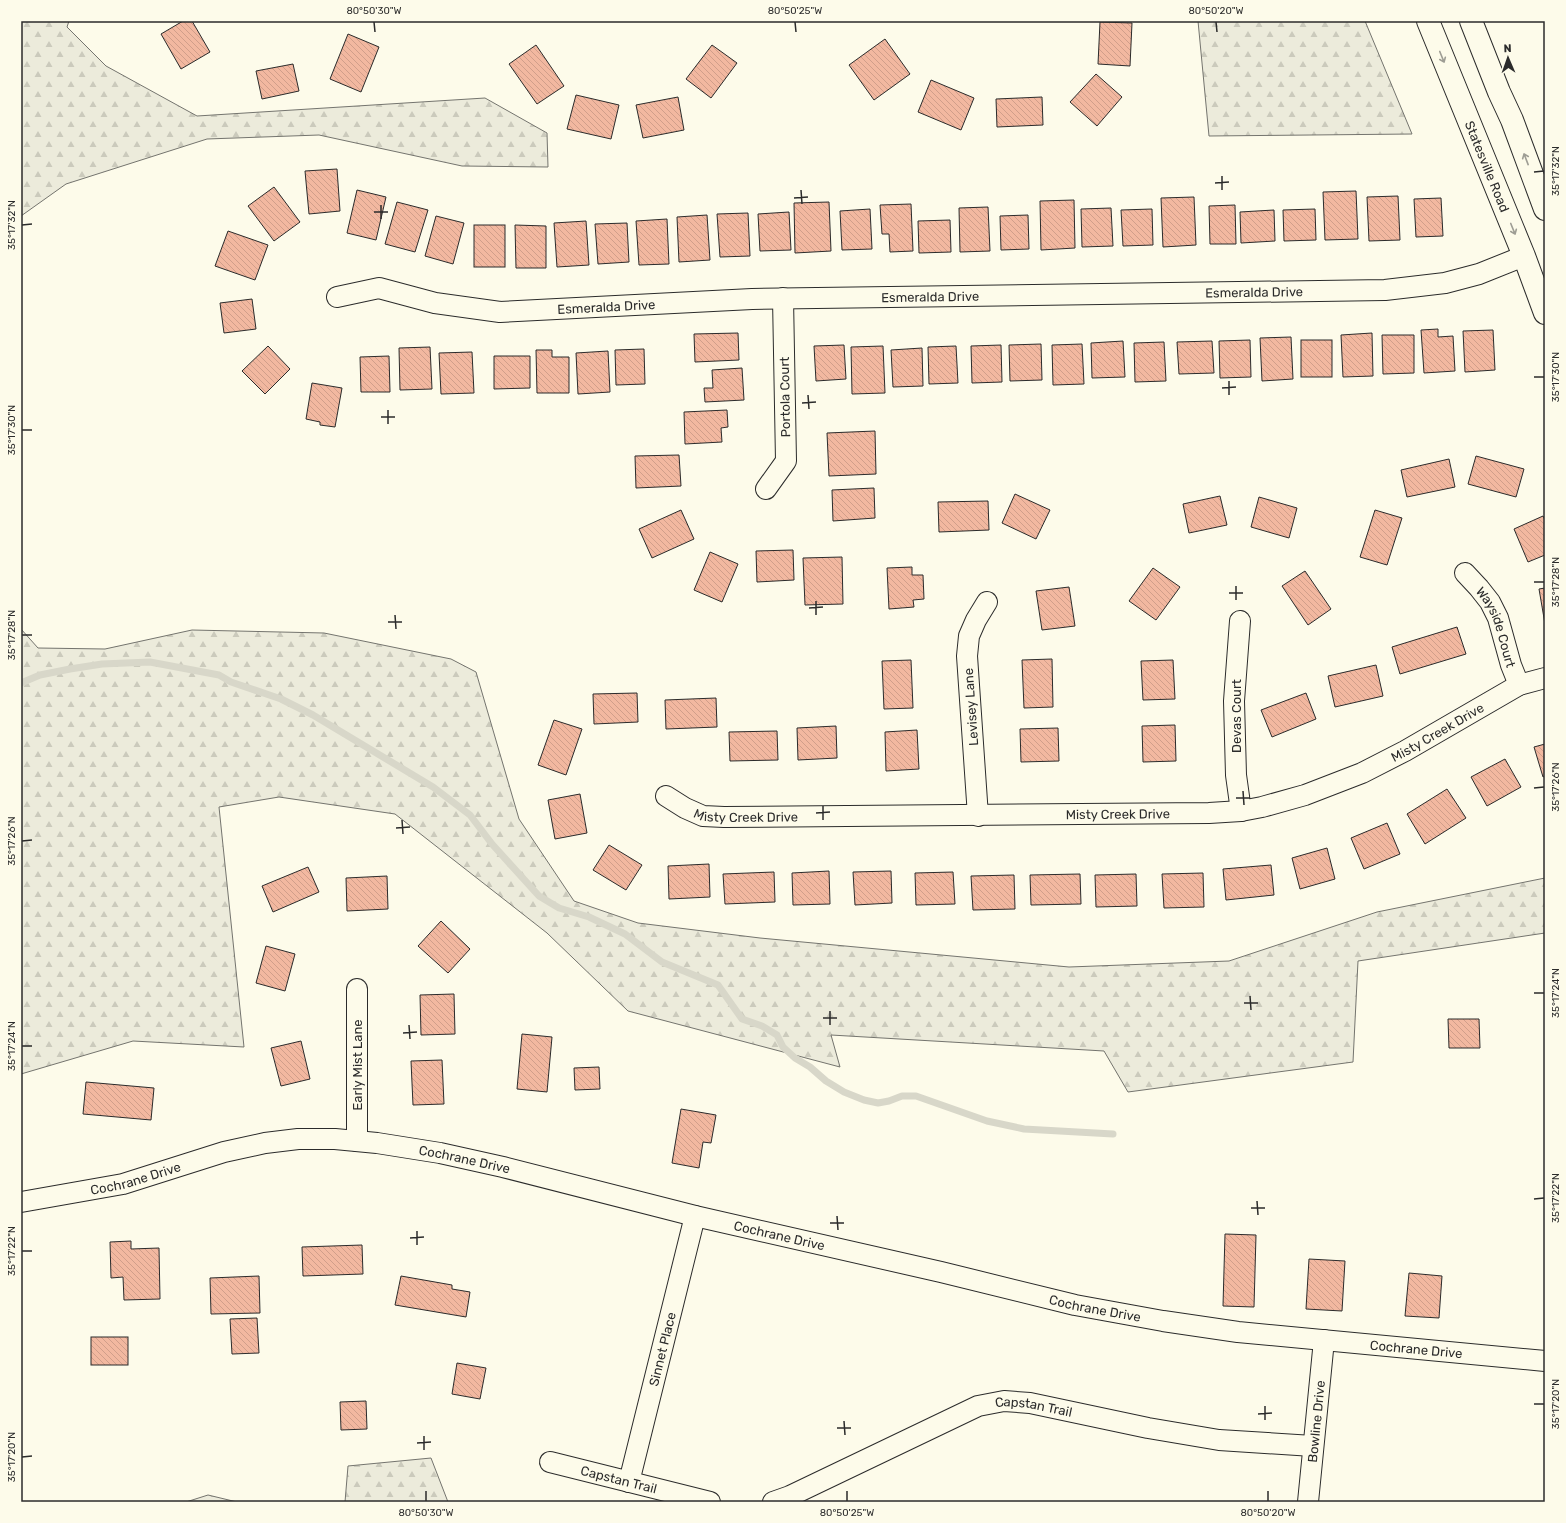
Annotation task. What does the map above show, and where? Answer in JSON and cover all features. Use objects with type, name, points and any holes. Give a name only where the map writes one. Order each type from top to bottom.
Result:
[{"type":"main road","name":"Statesville Road","points":[[1428,21],[1524,256],[1545,313]]},
{"type":"main road","points":[[1471,21],[1499,92],[1512,120],[1545,209]]},
{"type":"street","name":"Esmeralda Drive","points":[[337,297],[379,288],[435,303],[500,312],[783,298],[1385,290],[1445,283],[1479,274],[1524,256]]},
{"type":"street","name":"Portola Court","points":[[766,489],[786,461],[783,298]]},
{"type":"street","name":"Wayside Court","points":[[1465,573],[1490,602],[1498,618],[1519,685]]},
{"type":"street","name":"Levisey Lane","points":[[978,816],[967,656],[969,636],[976,620],[987,602]]},
{"type":"street","name":"Devas Court","points":[[1240,621],[1234,701],[1236,776],[1241,811]]},
{"type":"street","name":"Misty Creek Drive","points":[[666,796],[684,808],[703,816],[724,817],[978,816],[1209,813],[1241,811],[1262,807],[1305,794],[1362,773],[1405,752],[1519,685],[1545,678]]},
{"type":"street","name":"Early Mist Lane","points":[[357,1141],[358,989]]},
{"type":"street","name":"Cochrane Drive","points":[[21,1202],[123,1184],[224,1152],[265,1143],[298,1139],[335,1139],[357,1141],[440,1153],[495,1165],[694,1216],[941,1272],[1075,1305],[1238,1332],[1545,1361]]},
{"type":"street","name":"Sinnet Place","points":[[629,1482],[694,1216]]},
{"type":"street","name":"Bowline Drive","points":[[1308,1502],[1324,1340]]},
{"type":"street","name":"Capstan Trail","points":[[773,1502],[790,1496],[978,1406],[1004,1400],[1030,1403],[1148,1428],[1219,1440],[1313,1446]]},
{"type":"street","name":"Capstan Trail","points":[[550,1462],[710,1502]]},
{"type":"green space","points":[[21,21],[69,21],[67,27],[106,66],[197,116],[485,98],[547,133],[548,167],[462,166],[319,135],[207,139],[66,184],[21,216]]},
{"type":"green space","points":[[1198,21],[1365,21],[1412,134],[1209,136]]},
{"type":"green space","points":[[21,629],[38,648],[105,649],[192,630],[324,633],[451,659],[476,672],[519,819],[574,901],[638,923],[760,938],[1069,967],[1229,961],[1377,912],[1545,878],[1545,933],[1358,961],[1353,1062],[1128,1092],[1104,1051],[831,1035],[840,1067],[628,1011],[547,933],[395,814],[279,797],[219,807],[244,1047],[133,1041],[21,1074]]},
{"type":"green space","points":[[431,1458],[448,1502],[345,1502],[348,1466]]},
{"type":"green space","points":[[208,1495],[237,1502],[186,1502]]},
{"type":"building","points":[[183,21],[192,21],[210,52],[181,69],[161,34]]},
{"type":"building","points":[[1100,22],[1132,23],[1130,66],[1098,64]]},
{"type":"building","points":[[348,34],[379,47],[361,92],[330,79]]},
{"type":"building","points":[[885,39],[910,74],[874,100],[849,65]]},
{"type":"building","points":[[536,45],[564,86],[537,104],[509,64]]},
{"type":"building","points":[[712,45],[737,63],[711,98],[686,79]]},
{"type":"building","points":[[293,64],[299,91],[262,99],[256,71]]},
{"type":"building","points":[[1096,74],[1122,97],[1097,126],[1070,102]]},
{"type":"building","points":[[931,80],[974,98],[961,130],[918,112]]},
{"type":"building","points":[[576,95],[619,105],[611,139],[567,129]]},
{"type":"building","points":[[678,97],[684,130],[643,138],[636,105]]},
{"type":"building","points":[[1042,97],[1043,125],[997,127],[996,99]]},
{"type":"building","points":[[337,169],[340,211],[309,214],[305,171]]},
{"type":"building","points":[[274,187],[300,222],[274,241],[248,206]]},
{"type":"building","points":[[357,190],[386,197],[376,240],[347,233]]},
{"type":"building","points":[[1356,191],[1358,239],[1325,240],[1323,192]]},
{"type":"building","points":[[1398,196],[1400,240],[1369,241],[1367,197]]},
{"type":"building","points":[[1194,197],[1196,245],[1163,247],[1161,198]]},
{"type":"building","points":[[1441,198],[1443,236],[1416,237],[1414,199]]},
{"type":"building","points":[[1074,200],[1075,248],[1041,250],[1040,201]]},
{"type":"building","points":[[397,202],[428,210],[415,252],[385,244]]},
{"type":"building","points":[[829,202],[831,251],[795,253],[794,203]]},
{"type":"building","points":[[911,204],[913,251],[890,252],[889,234],[882,234],[880,205]]},
{"type":"building","points":[[1235,205],[1236,244],[1210,244],[1209,206]]},
{"type":"building","points":[[988,207],[990,251],[960,252],[959,208]]},
{"type":"building","points":[[1111,208],[1113,246],[1082,247],[1081,209]]},
{"type":"building","points":[[870,209],[872,249],[842,250],[840,211]]},
{"type":"building","points":[[1152,209],[1153,245],[1123,246],[1121,210]]},
{"type":"building","points":[[1315,209],[1316,240],[1284,241],[1283,210]]},
{"type":"building","points":[[1274,210],[1275,241],[1241,243],[1240,212]]},
{"type":"building","points":[[789,212],[791,250],[760,251],[758,214]]},
{"type":"building","points":[[748,213],[750,256],[720,257],[717,214]]},
{"type":"building","points":[[707,215],[710,260],[679,262],[677,217]]},
{"type":"building","points":[[1028,215],[1029,249],[1001,250],[1000,216]]},
{"type":"building","points":[[436,216],[464,223],[453,264],[425,256]]},
{"type":"building","points":[[667,219],[669,264],[639,265],[636,221]]},
{"type":"building","points":[[950,220],[951,252],[919,253],[918,221]]},
{"type":"building","points":[[586,221],[589,265],[557,267],[554,223]]},
{"type":"building","points":[[627,223],[629,262],[598,264],[595,224]]},
{"type":"building","points":[[474,225],[505,225],[505,267],[474,267]]},
{"type":"building","points":[[515,225],[546,226],[546,268],[516,268]]},
{"type":"building","points":[[228,231],[268,245],[255,280],[215,266]]},
{"type":"building","points":[[252,299],[256,329],[224,333],[220,303]]},
{"type":"building","points":[[1438,329],[1438,337],[1453,336],[1455,371],[1424,373],[1421,330]]},
{"type":"building","points":[[1493,330],[1495,370],[1465,372],[1463,331]]},
{"type":"building","points":[[738,333],[739,360],[695,362],[694,334]]},
{"type":"building","points":[[1372,333],[1373,376],[1343,377],[1341,335]]},
{"type":"building","points":[[1382,335],[1414,335],[1414,373],[1383,374]]},
{"type":"building","points":[[1291,337],[1293,379],[1262,381],[1260,338]]},
{"type":"building","points":[[1250,340],[1251,377],[1220,378],[1219,341]]},
{"type":"building","points":[[1301,340],[1332,340],[1332,377],[1301,377]]},
{"type":"building","points":[[1123,341],[1125,377],[1092,378],[1091,343]]},
{"type":"building","points":[[1212,341],[1214,373],[1179,374],[1177,342]]},
{"type":"building","points":[[1164,342],[1166,381],[1135,382],[1134,343]]},
{"type":"building","points":[[1041,344],[1042,380],[1010,381],[1009,345]]},
{"type":"building","points":[[1082,344],[1084,384],[1053,385],[1052,345]]},
{"type":"building","points":[[844,345],[846,379],[816,381],[814,346]]},
{"type":"building","points":[[1001,345],[1002,382],[972,383],[971,346]]},
{"type":"building","points":[[268,346],[290,369],[265,394],[242,371]]},
{"type":"building","points":[[883,346],[885,393],[852,394],[851,347]]},
{"type":"building","points":[[956,346],[958,383],[929,384],[928,347]]},
{"type":"building","points":[[430,347],[432,389],[400,390],[399,348]]},
{"type":"building","points":[[922,348],[923,386],[893,387],[891,350]]},
{"type":"building","points":[[644,349],[645,384],[616,385],[615,350]]},
{"type":"building","points":[[536,350],[552,350],[552,357],[569,357],[569,393],[537,393]]},
{"type":"building","points":[[608,351],[610,392],[578,394],[576,353]]},
{"type":"building","points":[[472,352],[474,393],[441,394],[439,353]]},
{"type":"building","points":[[389,356],[390,392],[361,392],[360,357]]},
{"type":"building","points":[[494,356],[530,356],[530,388],[494,389]]},
{"type":"building","points":[[742,368],[744,400],[705,402],[704,388],[713,388],[712,370]]},
{"type":"building","points":[[312,383],[342,388],[335,427],[320,425],[320,422],[306,419]]},
{"type":"building","points":[[727,410],[728,427],[721,428],[722,442],[685,444],[684,412]]},
{"type":"building","points":[[875,431],[876,474],[829,476],[827,433]]},
{"type":"building","points":[[679,455],[681,486],[636,488],[635,456]]},
{"type":"building","points":[[1476,456],[1524,469],[1516,497],[1468,484]]},
{"type":"building","points":[[1449,459],[1455,487],[1407,497],[1401,470]]},
{"type":"building","points":[[874,488],[875,518],[833,521],[832,490]]},
{"type":"building","points":[[1015,494],[1050,510],[1036,539],[1002,523]]},
{"type":"building","points":[[1220,496],[1227,525],[1189,533],[1183,504]]},
{"type":"building","points":[[1259,497],[1297,508],[1289,538],[1251,527]]},
{"type":"building","points":[[988,501],[989,530],[939,532],[938,502]]},
{"type":"building","points":[[681,510],[694,539],[652,558],[639,529]]},
{"type":"building","points":[[1375,510],[1402,518],[1387,565],[1360,557]]},
{"type":"building","points":[[1543,516],[1545,520],[1545,555],[1528,562],[1514,529]]},
{"type":"building","points":[[793,550],[794,580],[757,582],[756,551]]},
{"type":"building","points":[[710,552],[738,564],[722,602],[694,590]]},
{"type":"building","points":[[842,557],[843,604],[805,605],[803,558]]},
{"type":"building","points":[[912,567],[912,575],[923,575],[924,599],[913,600],[914,607],[889,609],[887,568]]},
{"type":"building","points":[[1153,568],[1180,587],[1156,620],[1129,601]]},
{"type":"building","points":[[1305,571],[1331,609],[1308,625],[1282,586]]},
{"type":"building","points":[[1069,587],[1075,626],[1042,630],[1036,591]]},
{"type":"building","points":[[1545,588],[1545,624],[1539,589]]},
{"type":"building","points":[[1457,627],[1466,654],[1400,674],[1392,647]]},
{"type":"building","points":[[1052,659],[1053,707],[1024,708],[1022,660]]},
{"type":"building","points":[[911,660],[913,708],[884,709],[882,661]]},
{"type":"building","points":[[1173,660],[1175,699],[1143,700],[1141,661]]},
{"type":"building","points":[[1376,665],[1383,696],[1335,707],[1328,676]]},
{"type":"building","points":[[637,693],[638,722],[594,724],[593,694]]},
{"type":"building","points":[[1306,693],[1316,719],[1272,737],[1261,710]]},
{"type":"building","points":[[716,698],[717,727],[666,729],[665,700]]},
{"type":"building","points":[[554,720],[582,729],[566,775],[538,765]]},
{"type":"building","points":[[1175,725],[1176,761],[1143,762],[1142,726]]},
{"type":"building","points":[[836,726],[837,758],[798,760],[797,728]]},
{"type":"building","points":[[1058,728],[1059,761],[1021,762],[1020,729]]},
{"type":"building","points":[[917,730],[919,769],[886,771],[885,732]]},
{"type":"building","points":[[777,731],[778,760],[730,761],[729,732]]},
{"type":"building","points":[[1545,744],[1545,776],[1543,777],[1534,747]]},
{"type":"building","points":[[1505,759],[1521,787],[1487,806],[1471,777]]},
{"type":"building","points":[[1447,789],[1466,818],[1425,844],[1407,814]]},
{"type":"building","points":[[580,794],[587,833],[555,839],[548,800]]},
{"type":"building","points":[[1387,823],[1400,854],[1364,869],[1351,838]]},
{"type":"building","points":[[609,845],[642,865],[626,890],[593,870]]},
{"type":"building","points":[[1327,848],[1335,879],[1300,889],[1292,858]]},
{"type":"building","points":[[709,864],[710,897],[669,899],[668,866]]},
{"type":"building","points":[[1271,865],[1274,895],[1226,900],[1223,869]]},
{"type":"building","points":[[308,867],[319,892],[273,912],[262,886]]},
{"type":"building","points":[[829,871],[830,904],[793,905],[792,873]]},
{"type":"building","points":[[891,871],[892,903],[855,905],[853,872]]},
{"type":"building","points":[[774,872],[775,902],[725,904],[723,874]]},
{"type":"building","points":[[953,872],[955,904],[916,905],[915,873]]},
{"type":"building","points":[[1203,873],[1204,907],[1164,908],[1162,874]]},
{"type":"building","points":[[1080,874],[1081,904],[1031,905],[1030,875]]},
{"type":"building","points":[[1136,874],[1137,906],[1096,907],[1095,875]]},
{"type":"building","points":[[1014,875],[1015,909],[973,910],[971,876]]},
{"type":"building","points":[[387,876],[388,909],[347,911],[346,878]]},
{"type":"building","points":[[441,921],[470,949],[448,973],[418,946]]},
{"type":"building","points":[[266,946],[295,954],[285,991],[256,983]]},
{"type":"building","points":[[454,994],[455,1034],[421,1035],[420,995]]},
{"type":"building","points":[[1448,1019],[1479,1019],[1480,1048],[1449,1048]]},
{"type":"building","points":[[522,1034],[552,1037],[547,1092],[517,1089]]},
{"type":"building","points":[[301,1041],[310,1079],[281,1086],[271,1048]]},
{"type":"building","points":[[442,1060],[444,1104],[413,1105],[411,1061]]},
{"type":"building","points":[[599,1067],[600,1089],[575,1090],[574,1068]]},
{"type":"building","points":[[86,1082],[154,1088],[151,1120],[83,1114]]},
{"type":"building","points":[[681,1109],[716,1115],[711,1143],[703,1142],[699,1168],[672,1163]]},
{"type":"building","points":[[1225,1234],[1256,1235],[1254,1307],[1223,1306]]},
{"type":"building","points":[[131,1241],[131,1249],[159,1248],[160,1299],[124,1300],[123,1277],[111,1278],[110,1242]]},
{"type":"building","points":[[362,1245],[363,1274],[303,1276],[302,1247]]},
{"type":"building","points":[[1309,1259],[1345,1261],[1342,1311],[1306,1309]]},
{"type":"building","points":[[1409,1273],[1442,1276],[1439,1318],[1405,1316]]},
{"type":"building","points":[[259,1276],[260,1313],[211,1314],[210,1278]]},
{"type":"building","points":[[401,1276],[452,1285],[452,1289],[470,1292],[466,1317],[395,1305]]},
{"type":"building","points":[[257,1318],[259,1353],[232,1354],[230,1319]]},
{"type":"building","points":[[91,1337],[128,1337],[128,1365],[91,1365]]},
{"type":"building","points":[[457,1363],[486,1368],[480,1399],[452,1394]]},
{"type":"building","points":[[366,1401],[367,1429],[341,1430],[340,1402]]},
{"type":"waterway","points":[[21,683],[40,675],[70,669],[102,664],[150,662],[219,675],[231,682],[281,699],[313,715],[433,787],[470,815],[492,844],[539,896],[559,908],[589,917],[625,934],[662,962],[718,985],[742,1019],[762,1026],[777,1035],[783,1047],[795,1058],[810,1067],[826,1081],[844,1092],[864,1100],[878,1103],[902,1096],[916,1096],[987,1121],[1024,1129],[1113,1134]]}]
